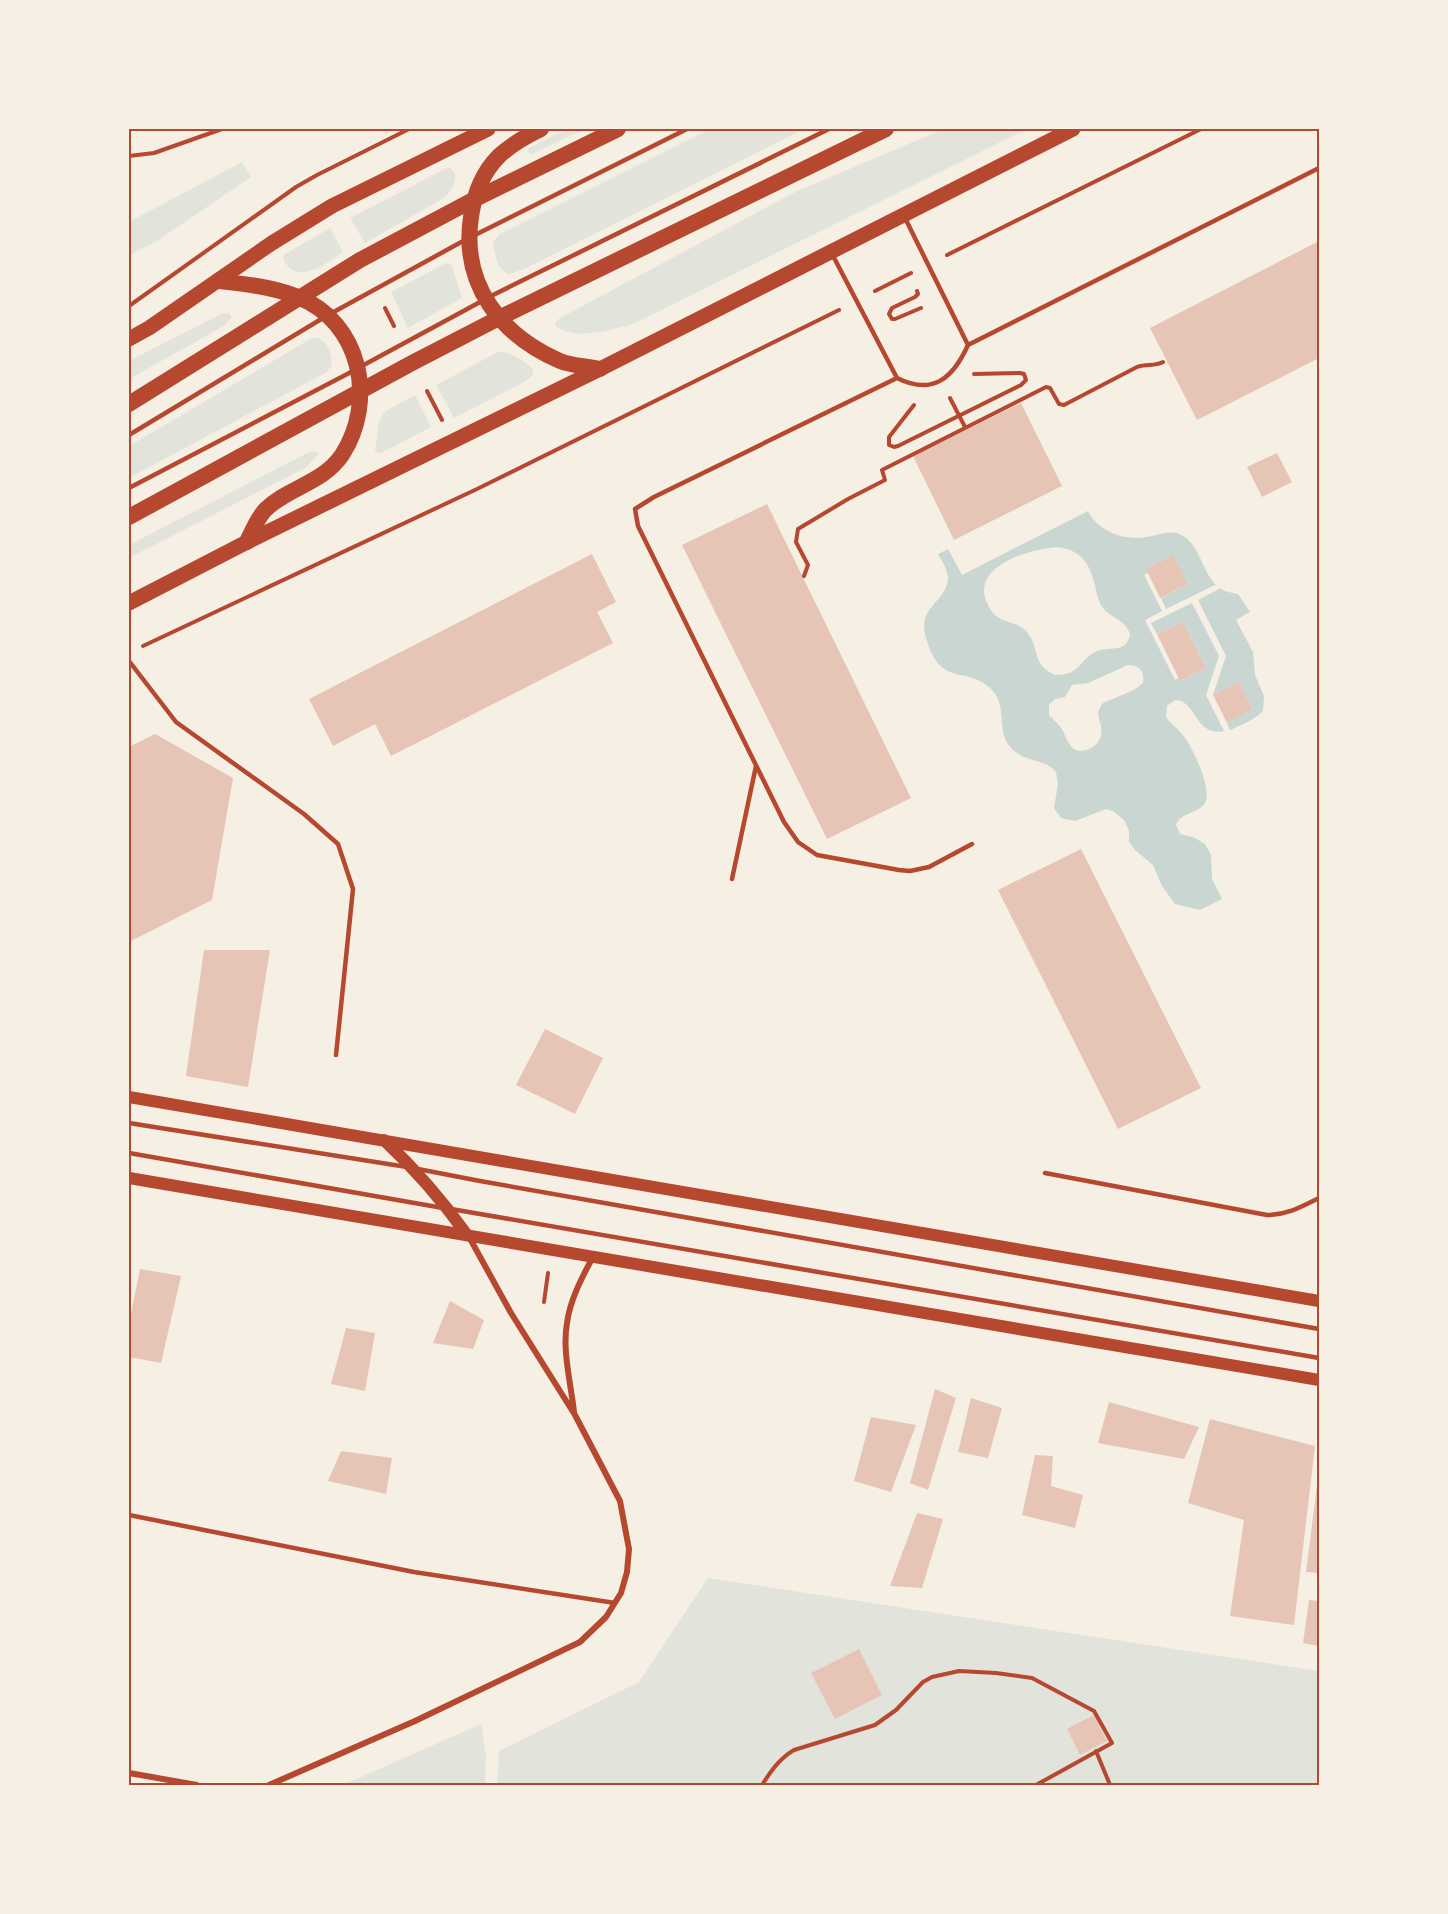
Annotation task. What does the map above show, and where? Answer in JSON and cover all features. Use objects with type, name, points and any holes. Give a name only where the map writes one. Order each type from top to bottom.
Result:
[{"type":"highway","points":[[541,129],[522,138],[499,156],[481,180],[473,200],[468,238],[470,263],[486,299],[499,318],[519,337],[562,362],[600,369]]},
{"type":"highway","points":[[129,404],[360,260],[473,200],[618,129]]},
{"type":"highway","points":[[129,517],[499,318],[886,129]]},
{"type":"highway","points":[[218,281],[274,289],[300,298],[328,315],[342,330],[353,350],[362,392],[356,428],[342,455],[323,475],[272,503],[263,512],[247,542]]},
{"type":"main road","points":[[129,339],[149,328],[272,243],[332,206],[488,129]]},
{"type":"main road","points":[[129,603],[247,542],[600,369],[1073,129]]},
{"type":"main road","points":[[129,1097],[1319,1301]]},
{"type":"main road","points":[[384,1140],[413,1168],[449,1209],[467,1234]]},
{"type":"main road","points":[[129,1178],[1319,1380]]},
{"type":"street","points":[[269,1785],[415,1721],[580,1642],[606,1617],[621,1593],[627,1572],[629,1549],[620,1501],[575,1415],[511,1313],[467,1234]]},
{"type":"street","points":[[575,1415],[566,1323],[581,1279],[593,1257]]},
{"type":"street","points":[[129,1773],[197,1785]]},
{"type":"lane","points":[[129,435],[328,315],[468,238],[687,129]]},
{"type":"lane","points":[[129,488],[486,299],[829,129]]},
{"type":"lane","points":[[830,252],[897,378],[906,383],[929,386],[950,375],[968,345],[1319,168]]},
{"type":"lane","points":[[903,214],[968,345]]},
{"type":"lane","points":[[897,378],[654,496],[634,509],[638,526],[756,766],[798,842],[817,855],[910,871],[929,867],[972,844]]},
{"type":"lane","points":[[129,660],[176,722],[304,814],[338,844],[353,889],[336,1055]]},
{"type":"lane","points":[[732,879],[756,766]]},
{"type":"lane","points":[[129,1123],[413,1168],[480,1182],[1319,1329]]},
{"type":"lane","points":[[129,1153],[1319,1358]]},
{"type":"lane","points":[[1045,1173],[1267,1215],[1291,1212],[1319,1197]]},
{"type":"lane","points":[[129,1515],[414,1572],[615,1603]]},
{"type":"path","points":[[129,156],[154,153],[222,129]]},
{"type":"path","points":[[129,306],[296,187],[410,129]]},
{"type":"path","points":[[140,648],[477,489],[1201,129]]},
{"type":"path","points":[[909,274],[918,294],[892,308],[889,314],[895,320],[921,308]]},
{"type":"path","points":[[381,299],[398,334]]},
{"type":"path","points":[[804,576],[808,565],[796,542],[801,526],[885,480],[882,470],[1046,387],[1050,388],[1059,404],[1064,405],[1146,364],[1155,366],[1163,362]]},
{"type":"path","points":[[929,386],[889,437],[889,445],[898,446],[1021,385],[1026,378],[1020,373],[950,375]]},
{"type":"path","points":[[427,391],[443,422]]},
{"type":"path","points":[[950,399],[965,427]]},
{"type":"path","points":[[511,1313],[544,1302],[573,1301]]},
{"type":"path","points":[[762,1785],[775,1765],[794,1750],[875,1725],[896,1710],[923,1682],[932,1677],[959,1671],[1032,1678],[1094,1711],[1112,1743],[1036,1785]]},
{"type":"path","points":[[1096,1751],[1110,1785]]},
{"type":"shaded area","points":[[567,129],[584,129],[532,154],[527,153],[529,148]]},
{"type":"shaded area","points":[[710,129],[804,129],[522,270],[508,274],[502,270],[497,262],[493,242],[500,234]]},
{"type":"shaded area","points":[[944,129],[1027,129],[633,324],[582,334],[572,333],[555,326],[560,318],[797,191]]},
{"type":"shaded area","points":[[242,162],[251,177],[157,241],[129,255],[129,222]]},
{"type":"shaded area","points":[[449,167],[455,179],[453,187],[444,198],[365,243],[350,218]]},
{"type":"shaded area","points":[[330,228],[343,252],[312,270],[295,271],[288,267],[283,258],[285,254]]},
{"type":"shaded area","points":[[446,263],[452,266],[462,298],[408,328],[391,292]]},
{"type":"shaded area","points":[[229,313],[232,317],[224,326],[129,379],[129,361],[221,314]]},
{"type":"shaded area","points":[[314,337],[322,340],[330,351],[332,365],[327,372],[129,478],[129,446]]},
{"type":"shaded area","points":[[498,352],[507,353],[521,360],[533,369],[533,375],[524,382],[454,418],[436,385]]},
{"type":"shaded area","points":[[415,395],[431,427],[377,453],[375,450],[379,422],[384,412]]},
{"type":"shaded area","points":[[311,451],[319,453],[305,468],[129,558],[129,545]]},
{"type":"shaded area","points":[[1088,511],[1105,530],[1121,536],[1139,538],[1175,533],[1187,538],[1214,583],[1223,590],[1238,594],[1250,612],[1236,620],[1253,652],[1255,675],[1264,696],[1263,711],[1249,721],[1224,731],[1213,731],[1205,727],[1189,707],[1175,700],[1167,706],[1166,717],[1191,748],[1204,778],[1207,797],[1202,807],[1182,818],[1176,825],[1180,834],[1193,837],[1205,844],[1211,855],[1212,879],[1222,899],[1200,910],[1175,904],[1162,886],[1153,865],[1129,842],[1129,831],[1124,820],[1113,811],[1106,809],[1075,821],[1061,818],[1054,808],[1058,784],[1056,772],[1046,764],[1023,757],[1012,749],[1004,734],[1001,710],[995,694],[980,681],[946,670],[939,665],[927,641],[924,629],[925,620],[946,588],[948,579],[946,569],[938,554],[948,549],[962,575]],"holes":[[[1058,547],[1073,551],[1083,559],[1093,577],[1101,606],[1122,622],[1130,634],[1125,645],[1095,652],[1070,673],[1055,675],[1042,666],[1033,642],[1025,630],[1000,619],[993,613],[985,598],[985,584],[991,573],[1015,557]],[[1128,665],[1136,666],[1141,670],[1143,683],[1134,690],[1103,703],[1098,712],[1101,730],[1098,742],[1083,751],[1074,749],[1061,727],[1049,715],[1049,705],[1055,699],[1065,697],[1072,685],[1088,683]]]},
{"type":"shaded area","points":[[708,1578],[1319,1671],[1319,1785],[497,1785],[499,1751],[639,1682]]},
{"type":"shaded area","points":[[481,1724],[486,1756],[485,1785],[343,1785]]},
{"type":"pier","points":[[1173,555],[1188,584],[1161,598],[1166,609],[1219,583],[1221,588],[1198,600],[1226,656],[1213,695],[1239,682],[1253,709],[1227,723],[1230,731],[1225,733],[1206,695],[1219,656],[1192,603],[1151,623],[1157,634],[1183,622],[1206,668],[1180,681],[1179,678],[1175,680],[1145,620],[1162,611],[1144,575],[1148,573],[1146,569]]},
{"type":"building","points":[[1319,241],[1319,358],[1197,420],[1150,328]]},
{"type":"building","points":[[1021,403],[1062,486],[954,540],[913,456]]},
{"type":"building","points":[[1277,453],[1292,482],[1262,497],[1247,467]]},
{"type":"building","points":[[767,504],[911,798],[827,839],[682,545]]},
{"type":"building","points":[[592,554],[616,602],[597,612],[613,643],[391,756],[375,724],[333,746],[309,699]]},
{"type":"building","points":[[1173,555],[1188,584],[1160,598],[1146,569]]},
{"type":"building","points":[[1183,622],[1206,668],[1180,681],[1157,634]]},
{"type":"building","points":[[1239,682],[1253,709],[1227,723],[1213,695]]},
{"type":"building","points":[[155,734],[233,778],[212,900],[129,942],[129,747]]},
{"type":"building","points":[[1081,849],[1201,1088],[1118,1129],[998,890]]},
{"type":"building","points":[[204,950],[270,950],[248,1087],[186,1076]]},
{"type":"building","points":[[545,1029],[603,1058],[575,1114],[516,1085]]},
{"type":"building","points":[[140,1269],[181,1276],[161,1363],[129,1357],[129,1324]]},
{"type":"building","points":[[450,1301],[484,1320],[473,1349],[433,1343]]},
{"type":"building","points":[[346,1328],[375,1333],[365,1391],[331,1384]]},
{"type":"building","points":[[935,1389],[956,1398],[928,1490],[910,1483]]},
{"type":"building","points":[[971,1398],[1002,1408],[988,1458],[958,1452]]},
{"type":"building","points":[[1109,1402],[1199,1427],[1184,1459],[1098,1443]]},
{"type":"building","points":[[871,1417],[916,1425],[891,1492],[854,1481]]},
{"type":"building","points":[[1210,1419],[1315,1446],[1294,1625],[1230,1616],[1244,1520],[1188,1503]]},
{"type":"building","points":[[341,1451],[392,1458],[386,1494],[328,1481]]},
{"type":"building","points":[[1035,1455],[1053,1456],[1051,1486],[1083,1495],[1075,1528],[1022,1515]]},
{"type":"building","points":[[1319,1479],[1319,1573],[1306,1572]]},
{"type":"building","points":[[917,1513],[943,1519],[922,1588],[890,1586]]},
{"type":"building","points":[[1309,1600],[1319,1601],[1319,1646],[1303,1643]]},
{"type":"building","points":[[859,1649],[882,1695],[835,1719],[811,1673]]},
{"type":"building","points":[[1094,1715],[1107,1741],[1080,1755],[1067,1729]]}]
